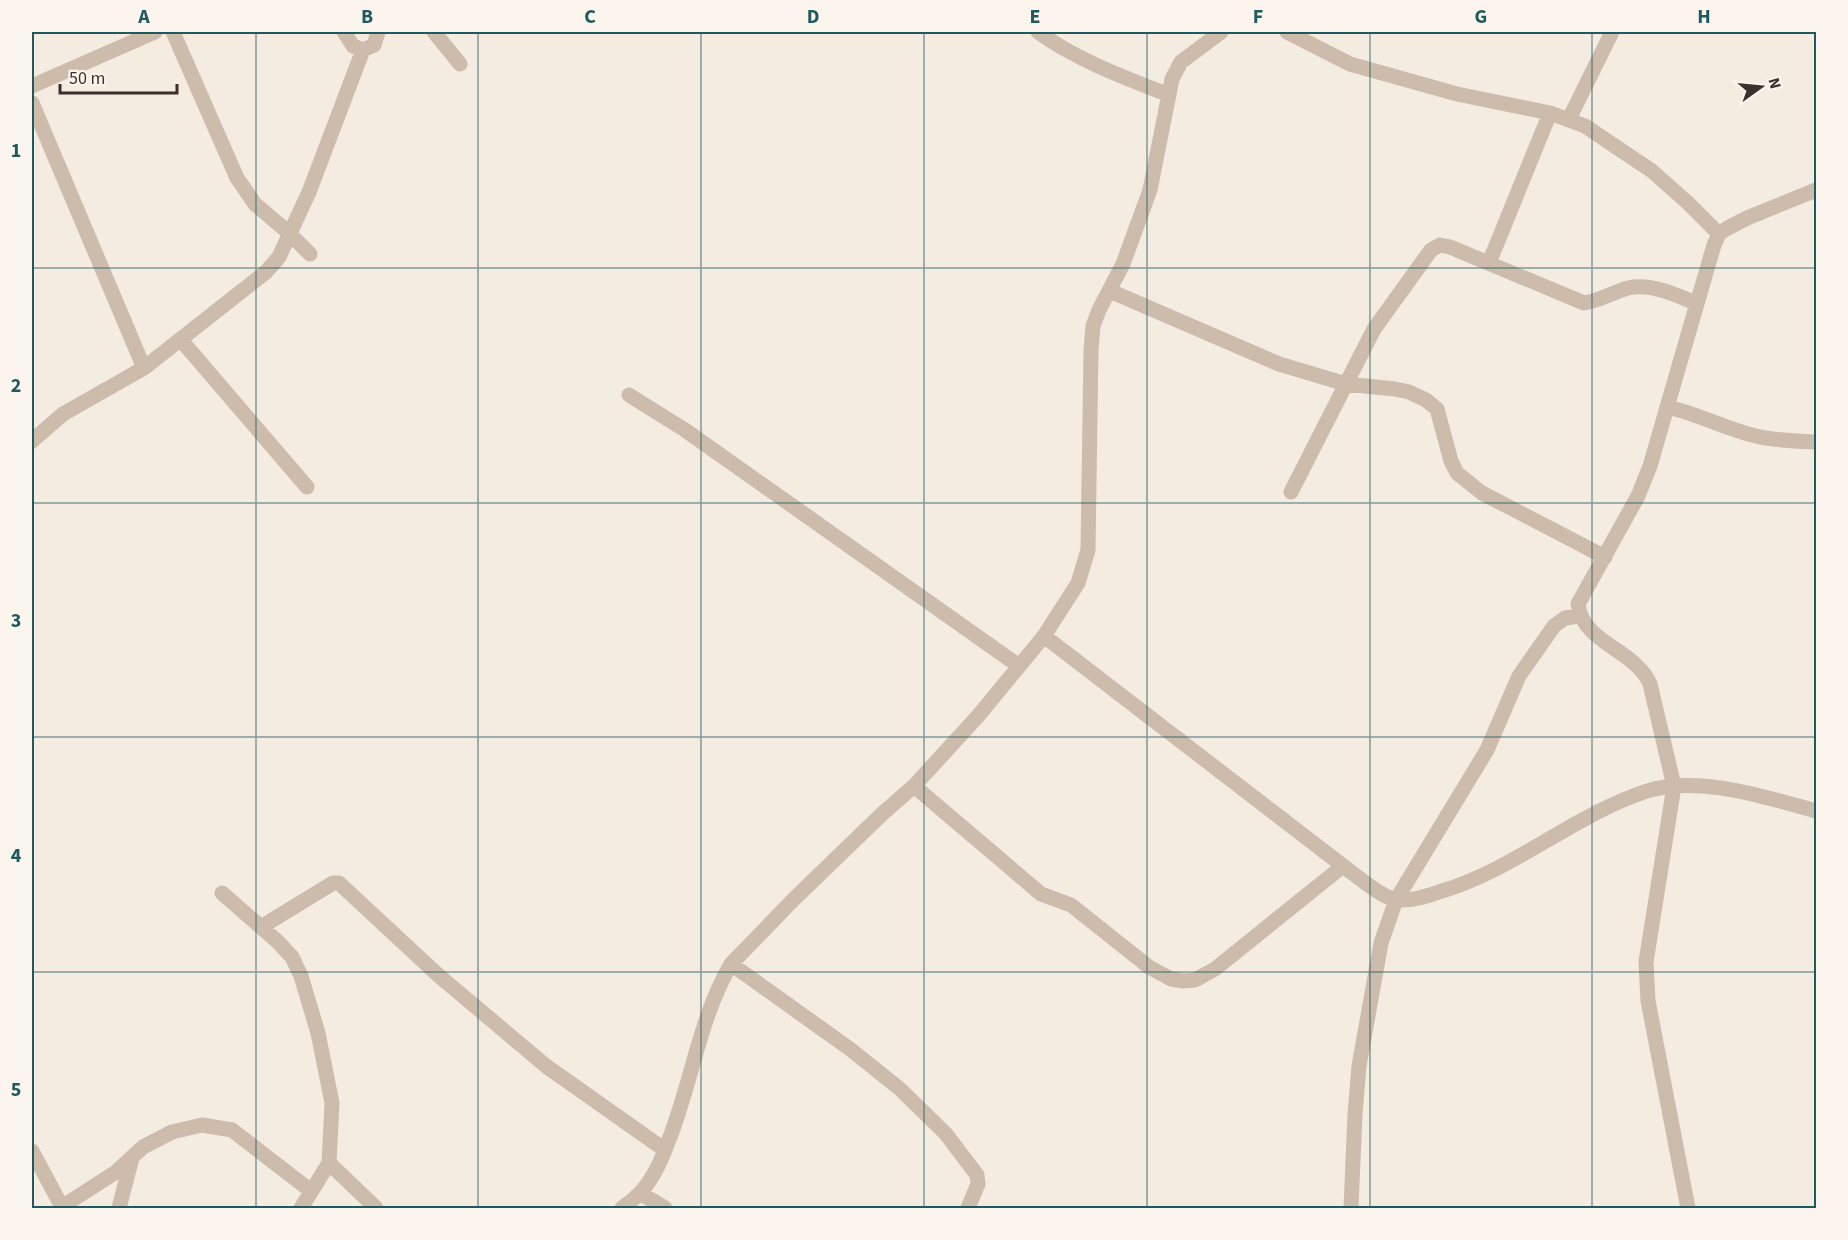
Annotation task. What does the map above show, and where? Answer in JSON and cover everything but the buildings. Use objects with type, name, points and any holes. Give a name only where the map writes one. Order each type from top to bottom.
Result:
[{"type":"street","points":[[32,86],[155,32]]},
{"type":"street","points":[[173,32],[237,178],[255,204],[290,233],[310,254]]},
{"type":"street","points":[[344,32],[353,46],[363,50]]},
{"type":"street","points":[[32,441],[63,414],[144,368],[266,272],[279,257],[326,153],[363,50],[374,45],[378,32]]},
{"type":"street","points":[[434,32],[460,64]]},
{"type":"street","points":[[1038,32],[1055,44],[1099,67],[1168,95]]},
{"type":"street","points":[[622,1209],[640,1193],[665,1150],[687,1091],[706,1018],[731,964],[802,892],[914,786],[978,716],[1044,636],[1078,583],[1088,550],[1093,326],[1123,264],[1150,190],[1172,79],[1181,62],[1221,32]]},
{"type":"street","points":[[1287,32],[1350,64],[1457,94],[1569,118],[1595,132],[1652,171],[1719,234]]},
{"type":"street","points":[[1569,118],[1612,32]]},
{"type":"street","points":[[32,103],[144,368]]},
{"type":"street","points":[[1489,263],[1550,113]]},
{"type":"street","points":[[1688,1209],[1648,1001],[1646,962],[1674,786],[1646,674],[1586,627],[1579,616],[1578,603],[1638,496],[1650,466],[1719,234],[1747,218],[1816,190]]},
{"type":"street","points":[[1291,492],[1374,329],[1431,250],[1440,245],[1450,247],[1584,303],[1594,302],[1629,288],[1646,287],[1679,296],[1697,304]]},
{"type":"street","points":[[1110,291],[1279,364],[1346,384],[1409,392],[1426,400],[1437,409],[1451,461],[1457,473],[1468,483],[1482,493],[1605,557]]},
{"type":"street","points":[[181,340],[307,487]]},
{"type":"street","points":[[629,395],[685,430],[1019,666]]},
{"type":"street","points":[[1668,407],[1687,411],[1734,430],[1759,437],[1816,442]]},
{"type":"street","points":[[1351,1209],[1359,1066],[1381,943],[1395,900],[1487,750],[1519,676],[1554,626],[1565,618],[1579,616]]},
{"type":"street","points":[[1044,636],[1343,866],[1376,890],[1395,900],[1420,898],[1460,886],[1505,864],[1566,829],[1647,791],[1674,786],[1724,788],[1816,811]]},
{"type":"street","points":[[914,786],[1041,894],[1071,905],[1149,967],[1171,979],[1195,980],[1215,969],[1343,866]]},
{"type":"street","points":[[261,927],[333,883],[339,883],[438,975],[546,1066],[665,1150]]},
{"type":"street","points":[[222,893],[292,957],[301,976],[318,1033],[332,1103],[329,1163],[301,1209]]},
{"type":"street","points":[[731,964],[900,1089],[946,1134],[977,1175],[978,1184],[968,1209]]},
{"type":"street","points":[[32,1151],[61,1208],[116,1172],[142,1147],[172,1132],[202,1125],[232,1130],[311,1191]]},
{"type":"street","points":[[119,1209],[132,1158]]},
{"type":"street","points":[[329,1163],[376,1209]]},
{"type":"street","points":[[640,1193],[665,1209]]}]
